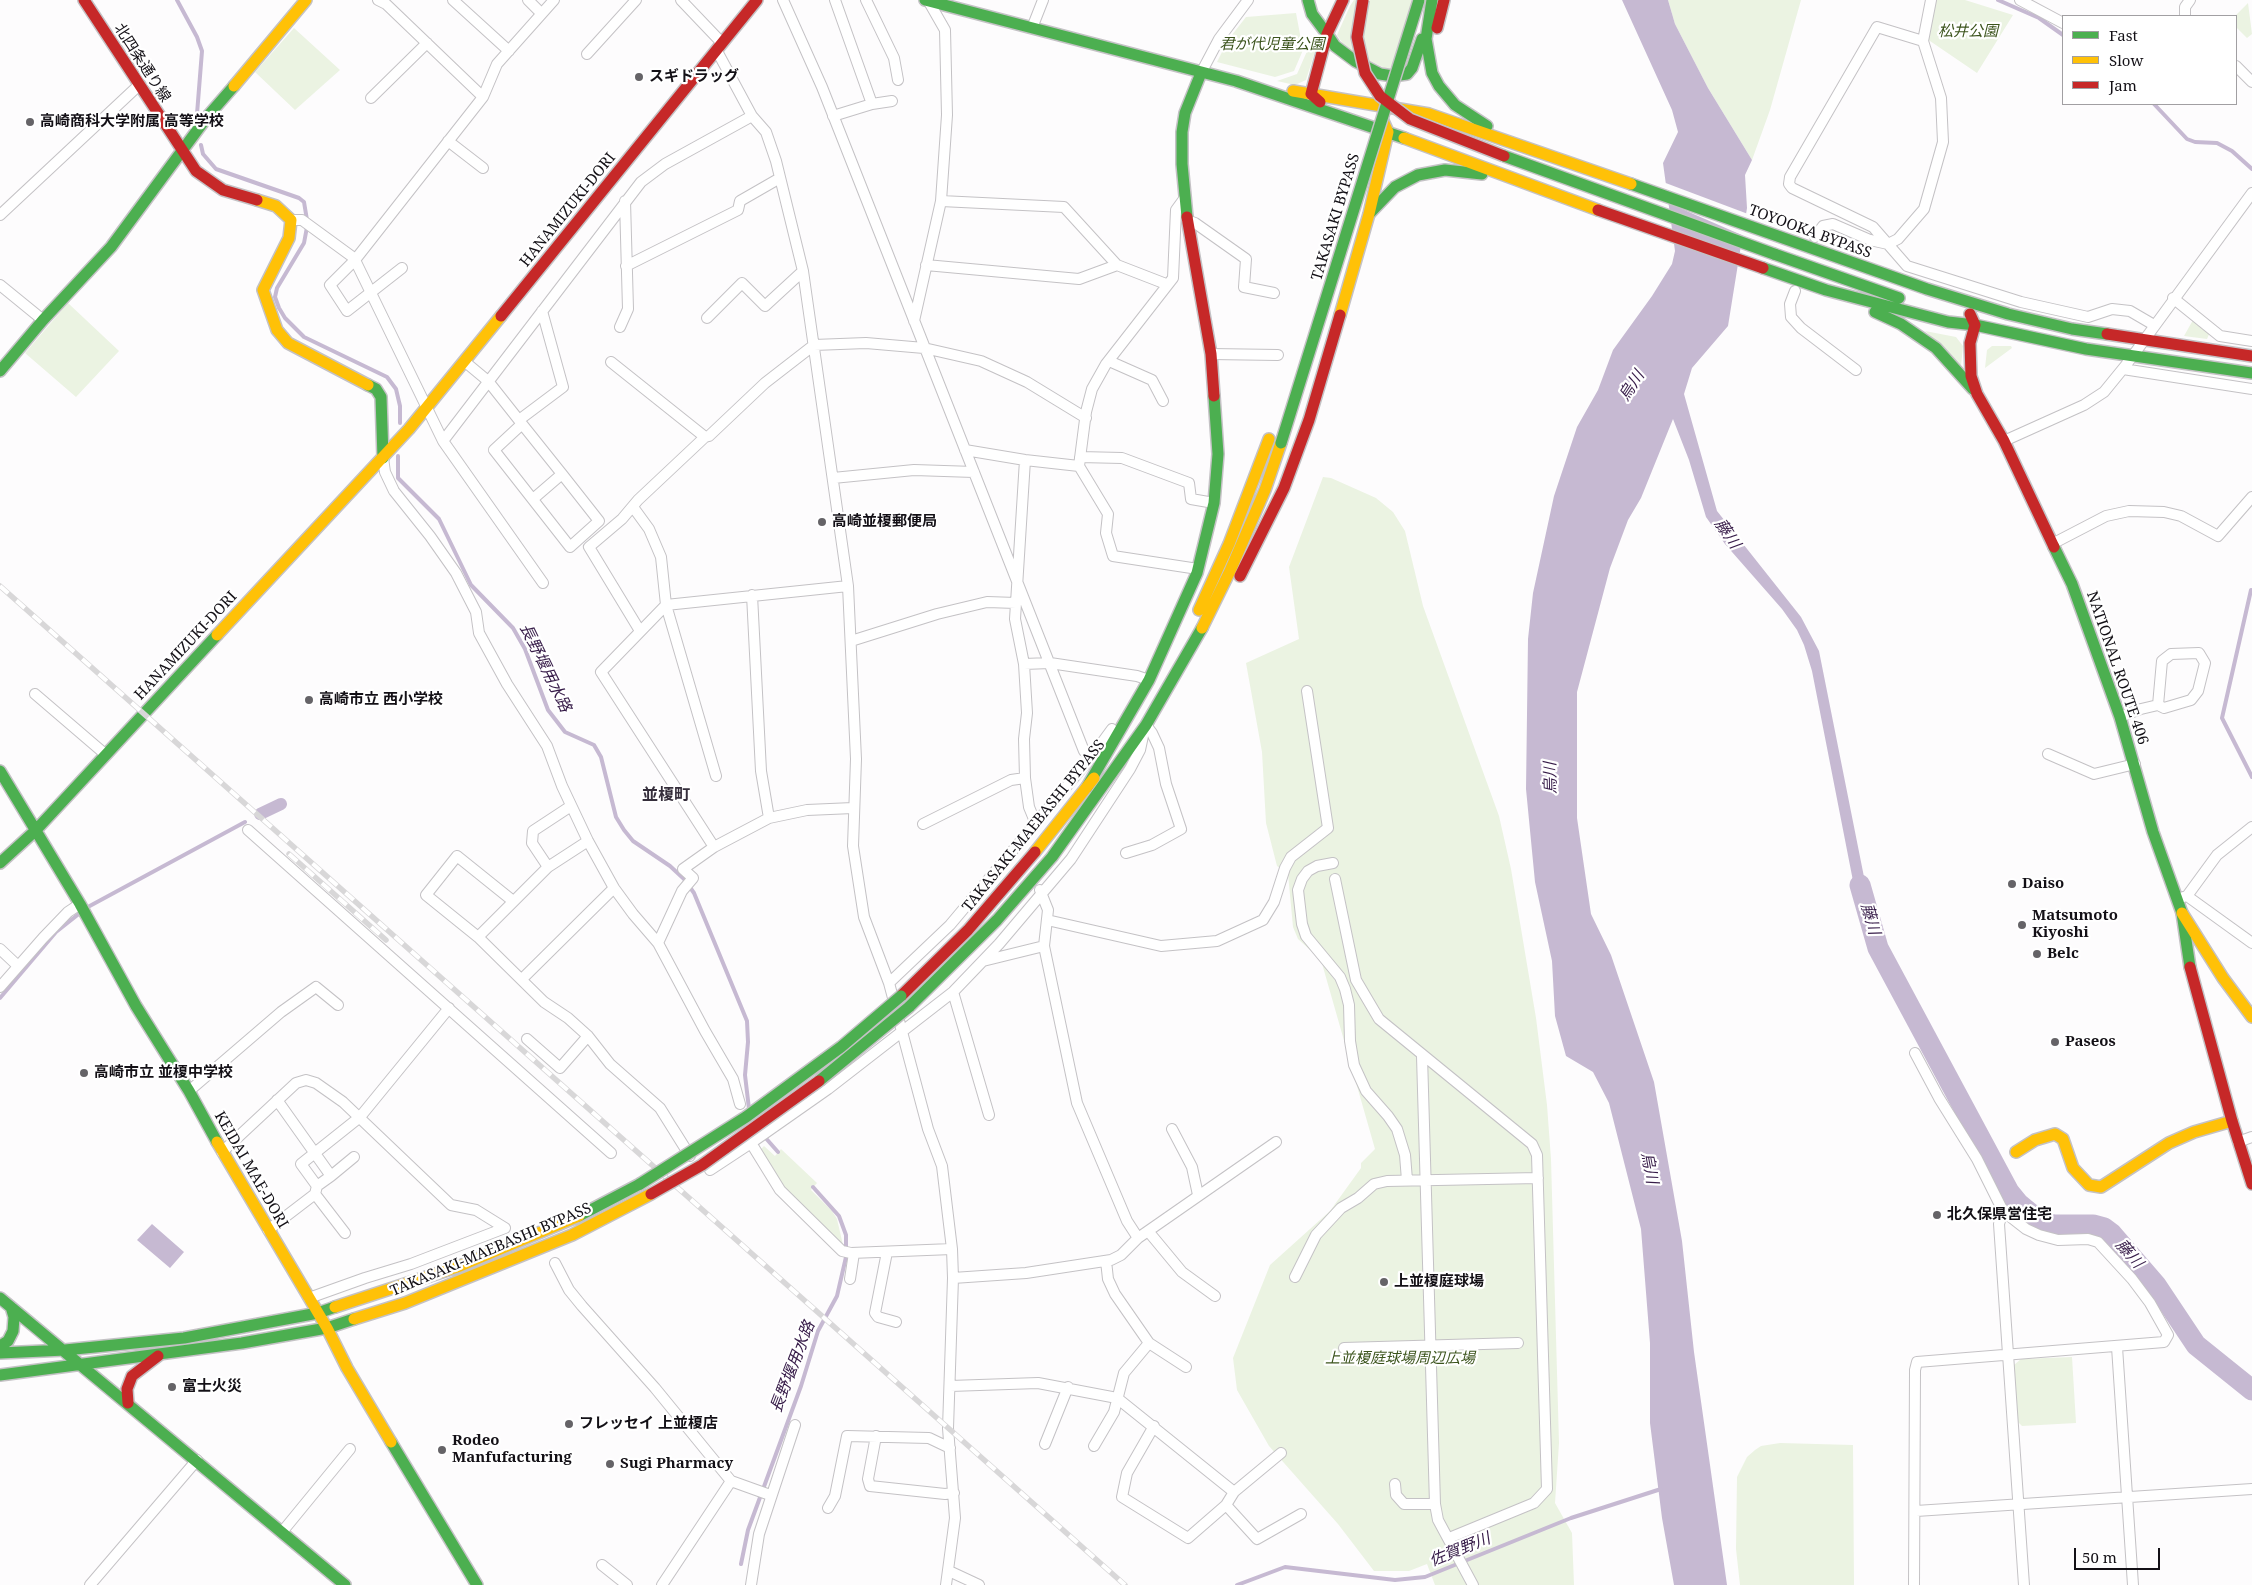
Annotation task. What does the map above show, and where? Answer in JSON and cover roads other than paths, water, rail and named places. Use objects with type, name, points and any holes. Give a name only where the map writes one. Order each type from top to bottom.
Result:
[{"type":"main road","name":"北四条通り線","points":[[84,0],[138,86],[196,171],[213,185],[276,206],[296,220]]},
{"type":"main road","name":"HANAMIZUKI-DORI","points":[[0,862],[36,830],[383,458],[427,408],[757,0]]},
{"type":"main road","points":[[928,0],[1236,81],[1388,132],[1510,176],[1556,196]]},
{"type":"main road","points":[[1308,0],[1312,14],[1336,46],[1355,61],[1380,74],[1398,76],[1407,74],[1414,64],[1432,0]]},
{"type":"main road","points":[[1343,0],[1327,34],[1311,94],[1322,103],[1350,113],[1374,127]]},
{"type":"main road","points":[[1334,18],[1351,0]]},
{"type":"main road","points":[[1363,0],[1357,37],[1365,73],[1380,96],[1410,119],[1434,130],[1867,288],[1947,313],[1975,325]]},
{"type":"main road","name":"TAKASAKI BYPASS","points":[[1275,441],[1408,0]]},
{"type":"main road","name":"TAKASAKI BYPASS","points":[[1275,441],[1419,0]]},
{"type":"main road","points":[[1444,0],[1432,58],[1453,89],[1470,106],[1535,145]]},
{"type":"main road","points":[[1,368],[111,247],[201,125],[302,1]]},
{"type":"main road","points":[[1427,22],[1426,39],[1439,86],[1464,113],[1489,127],[1582,166]]},
{"type":"main road","points":[[1149,680],[1198,569],[1218,478],[1211,354],[1187,220],[1182,132],[1190,96],[1201,73]]},
{"type":"main road","name":"TOYOOKA BYPASS","points":[[1236,81],[1421,112],[1582,166],[1957,299],[2046,324],[2143,341],[2252,356]]},
{"type":"main road","points":[[1198,633],[1219,610],[1240,577],[1263,533],[1298,454],[1370,214],[1388,132],[1382,120],[1366,103]]},
{"type":"main road","points":[[1370,214],[1396,187],[1425,173],[1458,170],[1483,174],[1556,196],[1826,290],[1948,322],[1975,325],[2132,357],[2252,373]]},
{"type":"main road","points":[[296,220],[263,290],[270,315],[277,330],[294,346],[376,389],[381,397],[383,408],[383,458]]},
{"type":"main road","points":[[1826,290],[1916,332],[1940,351],[1977,394],[2004,440]]},
{"type":"main road","points":[[1957,299],[1967,308],[1975,325],[1969,360],[1971,376],[1977,394]]},
{"type":"main road","name":"NATIONAL ROUTE 406","points":[[2004,440],[2072,584],[2120,717],[2154,832],[2182,898],[2182,913]]},
{"type":"main road","name":"TAKASAKI-MAEBASHI BYPASS","points":[[0,1352],[65,1350],[184,1338],[318,1313],[460,1266],[567,1222],[640,1184],[753,1112],[841,1047],[901,996],[968,930],[1010,884],[1110,759],[1149,700],[1196,617],[1275,441]]},
{"type":"main road","name":"TAKASAKI-MAEBASHI BYPASS","points":[[0,1375],[161,1354],[327,1328],[405,1303],[572,1235],[702,1165],[754,1130],[837,1068],[909,1007],[997,920],[1052,857],[1146,725],[1198,633],[1248,532],[1275,441]]},
{"type":"main road","points":[[1087,787],[1149,680],[1168,654],[1214,575]]},
{"type":"main road","name":"KEIDAI MAE-DORI","points":[[0,771],[80,904],[136,1006],[189,1091],[222,1152],[327,1328],[356,1383],[476,1585]]},
{"type":"main road","points":[[2182,913],[2223,978],[2252,1017]]},
{"type":"main road","points":[[2182,913],[2188,957],[2232,1121],[2252,1184]]},
{"type":"main road","points":[[2016,1152],[2035,1140],[2056,1134],[2065,1143],[2073,1168],[2089,1185],[2101,1188],[2169,1143],[2205,1128],[2232,1121]]},
{"type":"main road","points":[[0,1298],[197,1460],[339,1583]]},
{"type":"main road","points":[[0,1346],[8,1341],[13,1331],[14,1317],[11,1307]]},
{"type":"main road","points":[[128,1403],[127,1389],[132,1376],[161,1354]]},
{"type":"street","points":[[378,0],[386,4],[483,97]]},
{"type":"street","points":[[452,0],[509,51]]},
{"type":"street","points":[[528,0],[541,13]]},
{"type":"street","points":[[402,268],[347,311],[330,285],[354,260],[483,97],[498,64],[554,0]]},
{"type":"street","points":[[587,54],[636,0]]},
{"type":"street","points":[[681,0],[720,47],[752,116],[766,132],[780,178],[803,271],[848,586],[856,759],[853,846],[864,917],[889,983],[928,1129],[942,1166],[952,1248],[953,1278],[948,1428],[955,1518],[946,1585]]},
{"type":"street","points":[[783,0],[833,116],[1084,750]]},
{"type":"street","points":[[835,0],[872,104]]},
{"type":"street","points":[[866,0],[894,58],[898,80]]},
{"type":"street","points":[[914,321],[941,201],[946,115],[945,30],[928,0]]},
{"type":"street","points":[[1032,28],[1043,0]]},
{"type":"street","points":[[1201,73],[1219,39],[1248,0]]},
{"type":"street","points":[[1815,237],[1823,226],[1833,224],[1870,240],[1888,244],[1898,239],[1924,209],[1943,142],[1941,98],[1923,42],[1931,0]]},
{"type":"street","points":[[2020,0],[2062,22]]},
{"type":"street","points":[[2185,15],[2185,7],[2190,0]]},
{"type":"street","points":[[1923,42],[1877,28],[1790,177],[1789,184],[1792,188],[1873,227],[1907,266],[1981,290],[2088,317],[2112,309],[2130,311],[2154,326]]},
{"type":"street","points":[[371,98],[427,43]]},
{"type":"street","points":[[2237,67],[2252,82]]},
{"type":"street","points":[[0,216],[138,86]]},
{"type":"street","points":[[833,116],[872,104],[892,101]]},
{"type":"street","points":[[443,441],[641,182],[665,164],[752,116]]},
{"type":"street","points":[[448,141],[483,168]]},
{"type":"street","points":[[626,266],[738,210],[740,201],[780,178]]},
{"type":"street","points":[[2004,440],[2094,399],[2104,392],[2132,357],[2173,298],[2252,193]]},
{"type":"street","points":[[1185,198],[1176,210],[1172,278],[1109,360],[1092,389],[1086,412],[1080,462],[1108,514],[1106,533],[1112,556],[1198,569]]},
{"type":"street","points":[[620,327],[628,309],[625,201]]},
{"type":"street","points":[[941,201],[1064,207],[1116,265],[1166,284]]},
{"type":"street","points":[[296,220],[313,227],[354,260],[372,293],[443,441],[543,583]]},
{"type":"street","points":[[1187,220],[1195,223],[1246,259],[1243,286],[1274,293]]},
{"type":"street","points":[[926,265],[1079,279],[1116,265]]},
{"type":"street","points":[[707,318],[742,283],[765,306],[803,271]]},
{"type":"street","points":[[0,285],[43,320]]},
{"type":"street","points":[[1795,290],[1790,304],[1792,318],[1801,328],[1856,370]]},
{"type":"street","points":[[2173,298],[2220,336],[2252,340]]},
{"type":"street","points":[[464,361],[488,382],[520,422],[562,474],[599,521],[570,546],[494,450],[520,422],[563,387],[542,311]]},
{"type":"street","points":[[640,631],[589,547],[633,507],[704,437],[709,436],[765,384],[814,345],[866,343],[924,348],[981,361],[1027,382],[1086,418]]},
{"type":"street","points":[[1211,354],[1278,355]]},
{"type":"street","points":[[1109,360],[1152,380],[1163,401]]},
{"type":"street","points":[[611,362],[704,437]]},
{"type":"street","points":[[2123,369],[2252,389]]},
{"type":"street","points":[[965,450],[1025,460],[1080,462],[1122,458],[1189,483],[1191,499],[1214,503]]},
{"type":"street","points":[[383,458],[385,472],[394,491],[430,536],[456,573],[476,612],[479,633],[507,684],[547,746],[571,806],[588,841],[614,888],[658,943],[733,1079],[740,1104]]},
{"type":"street","points":[[1025,460],[1015,619],[1024,664],[1027,713],[1024,739],[1025,778],[1028,807],[1036,824]]},
{"type":"street","points":[[833,478],[914,470],[974,472]]},
{"type":"street","points":[[533,499],[562,474]]},
{"type":"street","points":[[2054,543],[2106,516],[2130,511],[2164,512],[2181,516],[2218,536],[2252,497]]},
{"type":"street","points":[[633,507],[649,529],[661,557],[666,605],[716,776]]},
{"type":"street","points":[[714,847],[601,672],[666,605],[848,586]]},
{"type":"street","points":[[752,595],[761,771],[769,818]]},
{"type":"street","points":[[851,641],[937,614],[987,602],[1016,604]]},
{"type":"street","points":[[2120,717],[2158,705],[2164,708],[2191,700],[2205,663],[2199,653],[2171,654],[2162,661],[2158,705]]},
{"type":"street","points":[[889,983],[950,925],[1007,860],[1093,755],[1149,680],[1137,676],[1050,664],[1024,664]]},
{"type":"street","points":[[1047,920],[1161,946],[1217,941],[1263,920],[1274,902],[1284,868],[1291,857],[1328,828],[1307,691]]},
{"type":"street","points":[[35,694],[105,754]]},
{"type":"street","points":[[1126,853],[1152,846],[1181,829],[1166,784],[1159,748],[1146,725]]},
{"type":"street","points":[[513,901],[457,856],[426,895],[478,938],[544,1002],[568,1018],[588,1036],[610,1064],[660,1108],[703,1173],[709,1171],[768,1132],[953,992],[982,962],[1040,890],[1071,859],[1114,795],[1140,750],[1146,725]]},
{"type":"street","points":[[2048,754],[2094,774],[2135,764]]},
{"type":"street","points":[[923,824],[1011,780],[1025,778]]},
{"type":"street","points":[[548,867],[532,843],[533,831],[571,806]]},
{"type":"street","points":[[658,943],[682,891],[691,880],[683,869],[714,847],[769,818],[807,810],[853,808]]},
{"type":"street","points":[[2252,827],[2217,855],[2182,898],[2252,943]]},
{"type":"street","points":[[248,830],[611,1154]]},
{"type":"street","points":[[478,938],[548,867],[588,841]]},
{"type":"street","points":[[1007,860],[1015,867]]},
{"type":"street","points":[[1333,863],[1317,866],[1308,871],[1302,880],[1298,890],[1302,924],[1306,936],[1340,977],[1346,989],[1354,1065],[1366,1091],[1388,1116],[1397,1130],[1405,1156],[1407,1180]]},
{"type":"street","points":[[1335,879],[1352,964],[1359,986],[1379,1019],[1532,1144],[1537,1155],[1547,1489],[1534,1503],[1449,1538]]},
{"type":"street","points":[[522,979],[614,888]]},
{"type":"street","points":[[1040,890],[1048,910],[1044,946],[1077,1103],[1127,1221],[1138,1238]]},
{"type":"street","points":[[0,987],[61,919],[80,904]]},
{"type":"street","points":[[982,962],[1044,946]]},
{"type":"street","points":[[0,949],[18,966]]},
{"type":"street","points":[[189,1091],[281,1012],[316,987],[338,1005]]},
{"type":"street","points":[[953,992],[990,1115]]},
{"type":"street","points":[[345,1232],[316,1190],[301,1164],[360,1116],[448,1008]]},
{"type":"street","points":[[527,1040],[560,1068],[588,1036]]},
{"type":"street","points":[[1914,1585],[1917,1362],[2117,1347],[2167,1340],[2168,1335],[2158,1316],[2132,1279],[2098,1242],[2088,1239],[2058,1240],[2039,1236],[2026,1229],[2003,1211],[1978,1160],[1939,1098],[1915,1053]]},
{"type":"street","points":[[1422,1056],[1424,1180],[1435,1504],[1438,1520],[1471,1581]]},
{"type":"street","points":[[222,1152],[296,1083],[306,1080],[316,1083],[360,1116],[451,1205],[476,1210],[505,1228],[411,1264],[356,1280],[309,1298]]},
{"type":"street","points":[[277,1100],[331,1176]]},
{"type":"street","points":[[1172,1128],[1192,1167],[1198,1195]]},
{"type":"street","points":[[2238,1142],[2252,1137]]},
{"type":"street","points":[[754,1141],[780,1190],[849,1252],[952,1248]]},
{"type":"street","points":[[953,1278],[1026,1272],[1106,1261],[1121,1255],[1138,1238],[1276,1142]]},
{"type":"street","points":[[268,1230],[354,1157]]},
{"type":"street","points":[[1295,1277],[1316,1235],[1341,1208],[1358,1198],[1374,1184],[1387,1180],[1538,1178]]},
{"type":"street","points":[[2003,1211],[2000,1224],[2024,1585]]},
{"type":"street","points":[[1148,1231],[1182,1272],[1215,1296]]},
{"type":"street","points":[[849,1252],[850,1278]]},
{"type":"street","points":[[887,1252],[875,1313],[878,1317],[896,1322]]},
{"type":"street","points":[[1106,1261],[1108,1279],[1115,1294],[1149,1342],[1186,1367]]},
{"type":"street","points":[[556,1263],[569,1290],[731,1481],[764,1493]]},
{"type":"street","points":[[1094,1446],[1114,1412],[1124,1373],[1149,1342]]},
{"type":"street","points":[[1344,1348],[1518,1343]]},
{"type":"street","points":[[2117,1347],[2133,1585]]},
{"type":"street","points":[[950,1386],[1038,1383],[1068,1387],[1117,1398],[1234,1492]]},
{"type":"street","points":[[1045,1444],[1068,1387]]},
{"type":"street","points":[[751,1585],[764,1493],[796,1425]]},
{"type":"street","points":[[1154,1426],[1127,1473],[1122,1497],[1188,1538],[1226,1505],[1234,1492],[1281,1454]]},
{"type":"street","points":[[828,1508],[835,1496],[847,1436],[929,1438],[950,1448]]},
{"type":"street","points":[[876,1436],[868,1479],[870,1486],[945,1494],[954,1493]]},
{"type":"street","points":[[282,1532],[350,1449]]},
{"type":"street","points":[[90,1585],[197,1460]]},
{"type":"street","points":[[662,1585],[731,1481]]},
{"type":"street","points":[[1394,1484],[1396,1496],[1404,1504],[1435,1504]]},
{"type":"street","points":[[1916,1511],[2252,1489]]},
{"type":"street","points":[[1226,1505],[1257,1539],[1301,1514]]},
{"type":"street","points":[[602,1565],[627,1585]]},
{"type":"street","points":[[949,1571],[979,1585]]},
{"type":"water","name":"烏川","points":[[1622,0],[1668,0],[1675,24],[1708,88],[1752,160],[1745,175],[1747,208],[1728,326],[1692,368],[1684,394],[1717,511],[1801,617],[1819,651],[1869,902],[1866,912],[1854,886],[1812,671],[1804,645],[1797,630],[1782,609],[1725,544],[1706,517],[1689,460],[1673,419],[1641,498],[1628,520],[1610,568],[1577,692],[1577,818],[1591,914],[1611,955],[1654,1082],[1682,1241],[1694,1352],[1727,1585],[1674,1585],[1662,1518],[1650,1423],[1650,1343],[1641,1229],[1609,1103],[1593,1072],[1566,1056],[1555,1016],[1552,961],[1535,882],[1526,789],[1528,639],[1533,593],[1554,496],[1577,427],[1598,390],[1613,350],[1652,296],[1672,264],[1675,251],[1663,163],[1678,132],[1672,110]]},
{"type":"water","points":[[152,1224],[184,1252],[170,1268],[137,1240]]},
{"type":"waterway","name":"長野堰用水路","points":[[177,0],[197,37],[202,51],[197,114]]},
{"type":"waterway","points":[[1998,0],[2039,18],[2062,34]]},
{"type":"waterway","points":[[2155,105],[2187,139],[2195,142],[2217,143],[2232,151],[2252,169]]},
{"type":"waterway","name":"長野堰用水路","points":[[201,145],[203,154],[216,169],[299,198],[304,202],[307,220]]},
{"type":"waterway","name":"長野堰用水路","points":[[307,227],[304,243],[277,288],[275,297],[279,308],[285,318],[304,337],[387,377],[396,389],[400,406],[400,423]]},
{"type":"waterway","name":"長野堰用水路","points":[[398,456],[398,478],[439,519],[471,585],[513,628],[525,649],[548,710],[565,732],[594,745],[601,757],[616,817],[624,830],[633,841],[670,866],[684,879],[694,893],[747,1021],[748,1042],[745,1075],[749,1109]]},
{"type":"waterway","points":[[2251,590],[2222,718],[2252,777]]},
{"type":"waterway","points":[[260,814],[281,804]]},
{"type":"waterway","points":[[86,908],[245,822]]},
{"type":"waterway","name":"藤川","points":[[1860,885],[1878,948],[2009,1192],[2018,1203],[2041,1222],[2054,1225],[2093,1225],[2104,1228],[2112,1234],[2156,1285],[2196,1345],[2252,1390]]},
{"type":"waterway","points":[[0,998],[56,932],[80,913]]},
{"type":"waterway","name":"長野堰用水路","points":[[763,1135],[778,1152]]},
{"type":"waterway","name":"長野堰用水路","points":[[741,1564],[748,1530],[801,1386],[818,1331],[837,1296],[846,1257],[846,1235],[839,1216],[813,1187]]},
{"type":"waterway","name":"佐賀野川","points":[[1237,1585],[1285,1567],[1395,1580],[1425,1577],[1571,1518],[1661,1489]]},
{"type":"railway","points":[[0,586],[1125,1585]]},
{"type":"railway","points":[[289,854],[386,940]]},
{"type":"place","name":"スギドラッグ","points":[[639,77]]},
{"type":"place","name":"高崎商科大学附属 高等学校","points":[[30,122]]},
{"type":"place","name":"高崎並榎郵便局","points":[[822,522]]},
{"type":"place","name":"高崎市立 西小学校","points":[[309,700]]},
{"type":"place","name":"Daiso","points":[[2012,884]]},
{"type":"place","name":"Matsumoto Kiyoshi","points":[[2022,925]]},
{"type":"place","name":"Belc","points":[[2037,954]]},
{"type":"place","name":"Paseos","points":[[2055,1042]]},
{"type":"place","name":"高崎市立 並榎中学校","points":[[84,1073]]},
{"type":"place","name":"北久保県営住宅","points":[[1937,1215]]},
{"type":"place","name":"上並榎庭球場","points":[[1384,1282]]},
{"type":"place","name":"富士火災","points":[[172,1387]]},
{"type":"place","name":"フレッセイ 上並榎店","points":[[569,1424]]},
{"type":"place","name":"Rodeo Manfufacturing","points":[[442,1450]]},
{"type":"place","name":"Sugi Pharmacy","points":[[610,1464]]},
{"type":"district","name":"並榎町","points":[[666,795]]},
{"type":"park label","name":"松井公園","points":[[1968,32]]},
{"type":"park label","name":"君が代児童公園","points":[[1272,45]]},
{"type":"park label","name":"上並榎庭球場周辺広場","points":[[1400,1359]]}]
